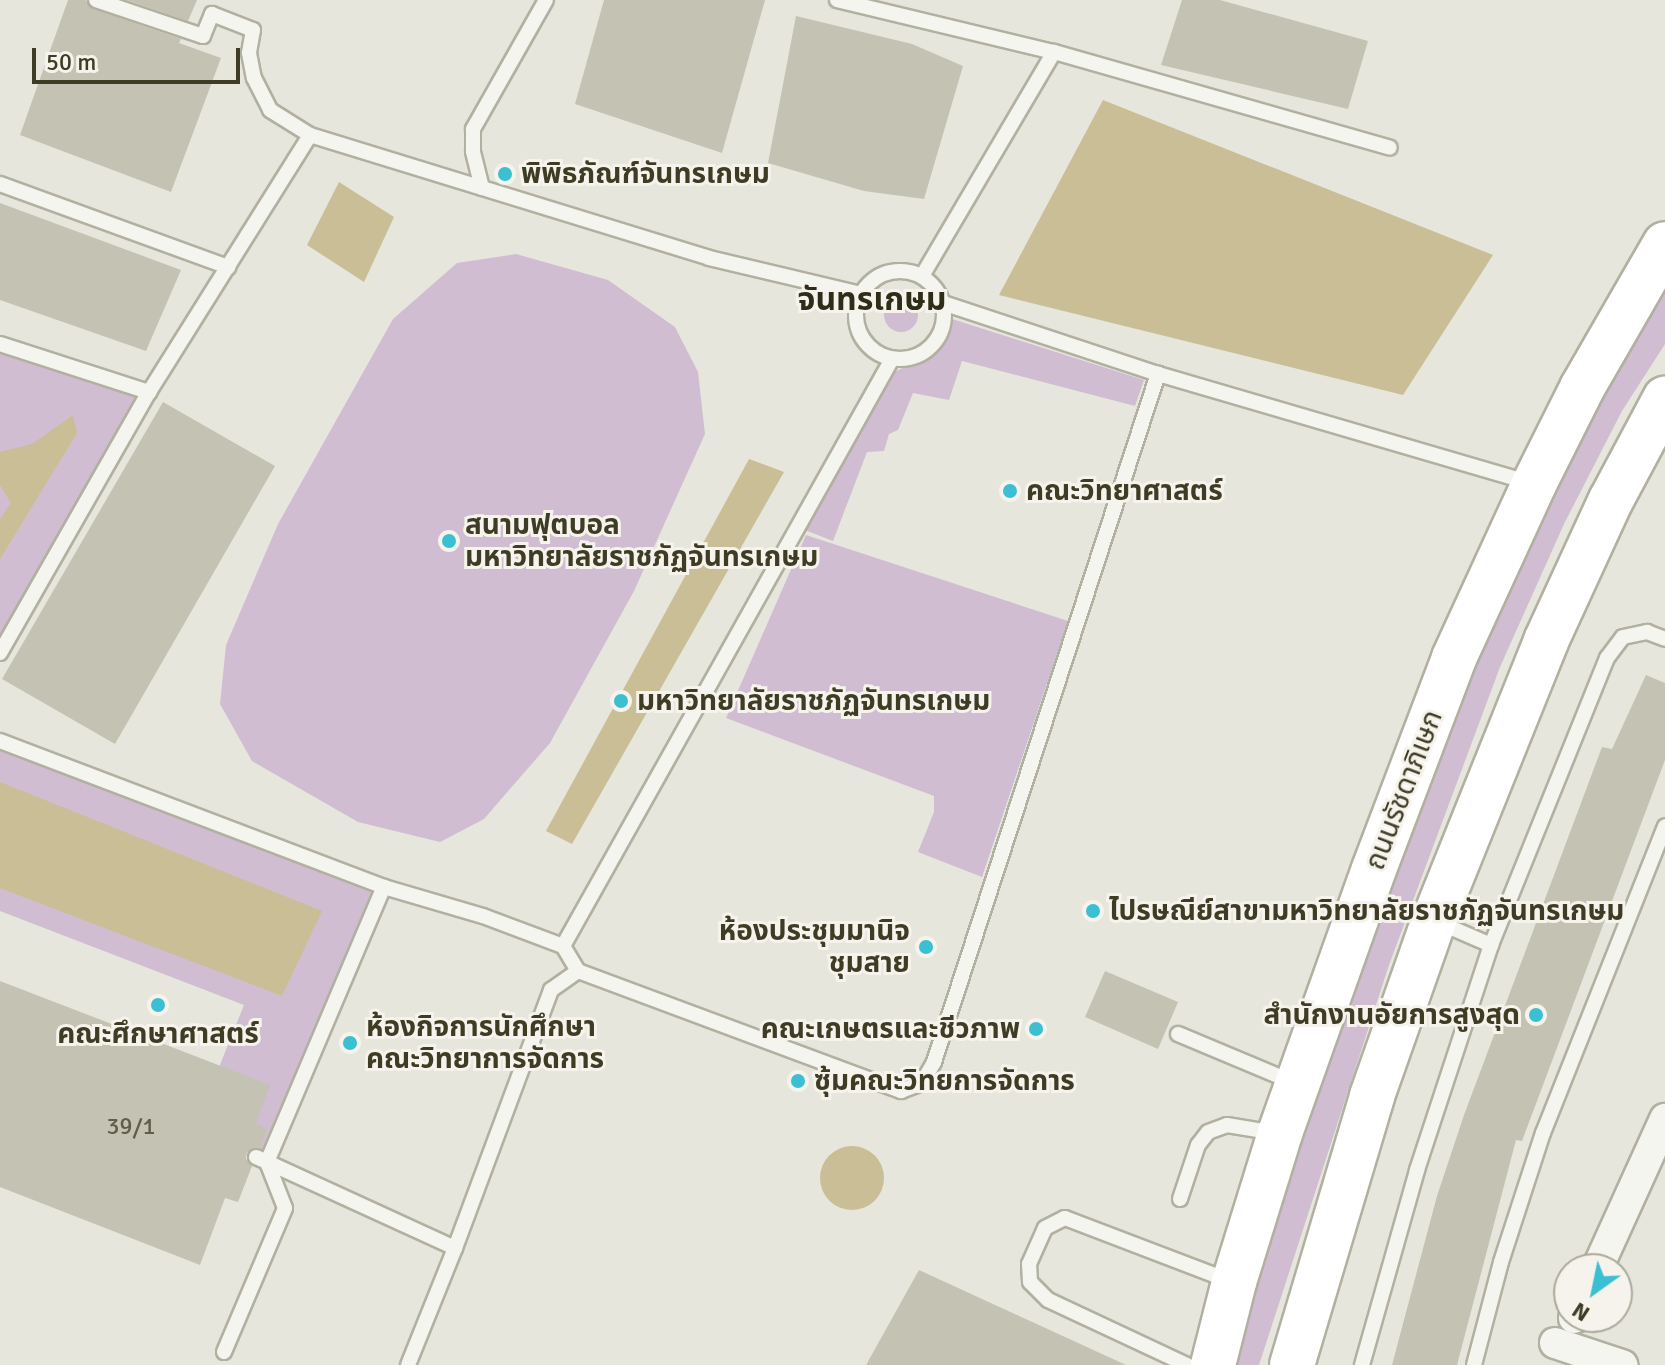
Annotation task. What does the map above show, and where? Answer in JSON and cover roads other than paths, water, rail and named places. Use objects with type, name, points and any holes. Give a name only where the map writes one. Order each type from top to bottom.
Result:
[{"type":"main road","name":"ถนนรัชดาภิเษก","points":[[1213,1365],[1234,1282],[1280,1133],[1454,658],[1582,388],[1665,244]]},
{"type":"main road","points":[[1292,1365],[1372,1096],[1434,920],[1546,641],[1611,500],[1665,399]]},
{"type":"street","points":[[1604,1253],[1665,1119]]},
{"type":"street","points":[[1555,1343],[1622,1365]]},
{"type":"lane","points":[[96,0],[203,36],[212,14],[253,30],[249,53],[254,78],[270,110],[310,135],[709,258],[861,294]]},
{"type":"lane","points":[[482,188],[473,151],[473,129],[546,0]]},
{"type":"lane","points":[[837,0],[1054,52],[1390,148]]},
{"type":"lane","points":[[922,276],[1054,52]]},
{"type":"lane","points":[[0,653],[149,392],[310,135]]},
{"type":"lane","points":[[0,184],[228,267]]},
{"type":"lane","points":[[894,271],[922,276],[939,292],[943,303],[942,333],[934,346],[907,360],[879,354],[860,334],[856,307],[861,294],[869,283],[894,271]]},
{"type":"lane","points":[[943,303],[1158,374],[1534,484]]},
{"type":"lane","points":[[0,344],[149,392]]},
{"type":"lane","points":[[563,946],[892,359]]},
{"type":"lane","points":[[0,741],[384,887],[483,916],[563,946],[578,971],[901,1091],[922,1083],[934,1062],[1158,374]]},
{"type":"lane","points":[[1362,1365],[1417,1170],[1491,945],[1607,658],[1623,637],[1647,632],[1665,639]]},
{"type":"lane","points":[[1474,1365],[1505,1249],[1543,1133],[1665,826]]},
{"type":"lane","points":[[224,1352],[285,1208],[262,1160],[384,887]]},
{"type":"lane","points":[[1434,920],[1491,945]]},
{"type":"lane","points":[[408,1365],[551,990],[578,971]]},
{"type":"lane","points":[[1178,1034],[1298,1083]]},
{"type":"lane","points":[[1180,1199],[1198,1145],[1208,1132],[1227,1125],[1280,1133]]},
{"type":"lane","points":[[262,1160],[455,1248]]},
{"type":"lane","points":[[1187,1365],[1048,1300],[1030,1282],[1029,1264],[1045,1228],[1065,1218],[1234,1282]]},
{"type":"place","name":"พิพิธภัณฑ์จันทรเกษม","points":[[505,174]]},
{"type":"place","name":"คณะวิทยาศาสตร์","points":[[1010,491]]},
{"type":"place","name":"สนามฟุตบอล มหาวิทยาลัยราชภัฏจันทรเกษม","points":[[449,541]]},
{"type":"place","name":"มหาวิทยาลัยราชภัฏจันทรเกษม","points":[[621,701]]},
{"type":"place","name":"ไปรษณีย์สาขามหาวิทยาลัยราชภัฏจันทรเกษม","points":[[1093,911]]},
{"type":"place","name":"ห้องประชุมมานิจ ชุมสาย","points":[[926,947]]},
{"type":"place","name":"คณะศึกษาศาสตร์","points":[[158,1005]]},
{"type":"place","name":"สำนักงานอัยการสูงสุด","points":[[1536,1015]]},
{"type":"place","name":"คณะเกษตรและชีวภาพ","points":[[1036,1029]]},
{"type":"place","name":"ห้องกิจการนักศึกษา คณะวิทยาการจัดการ","points":[[350,1043]]},
{"type":"place","name":"ซุ้มคณะวิทยการจัดการ","points":[[798,1081]]},
{"type":"district","name":"จันทรเกษม","points":[[872,300]]}]
